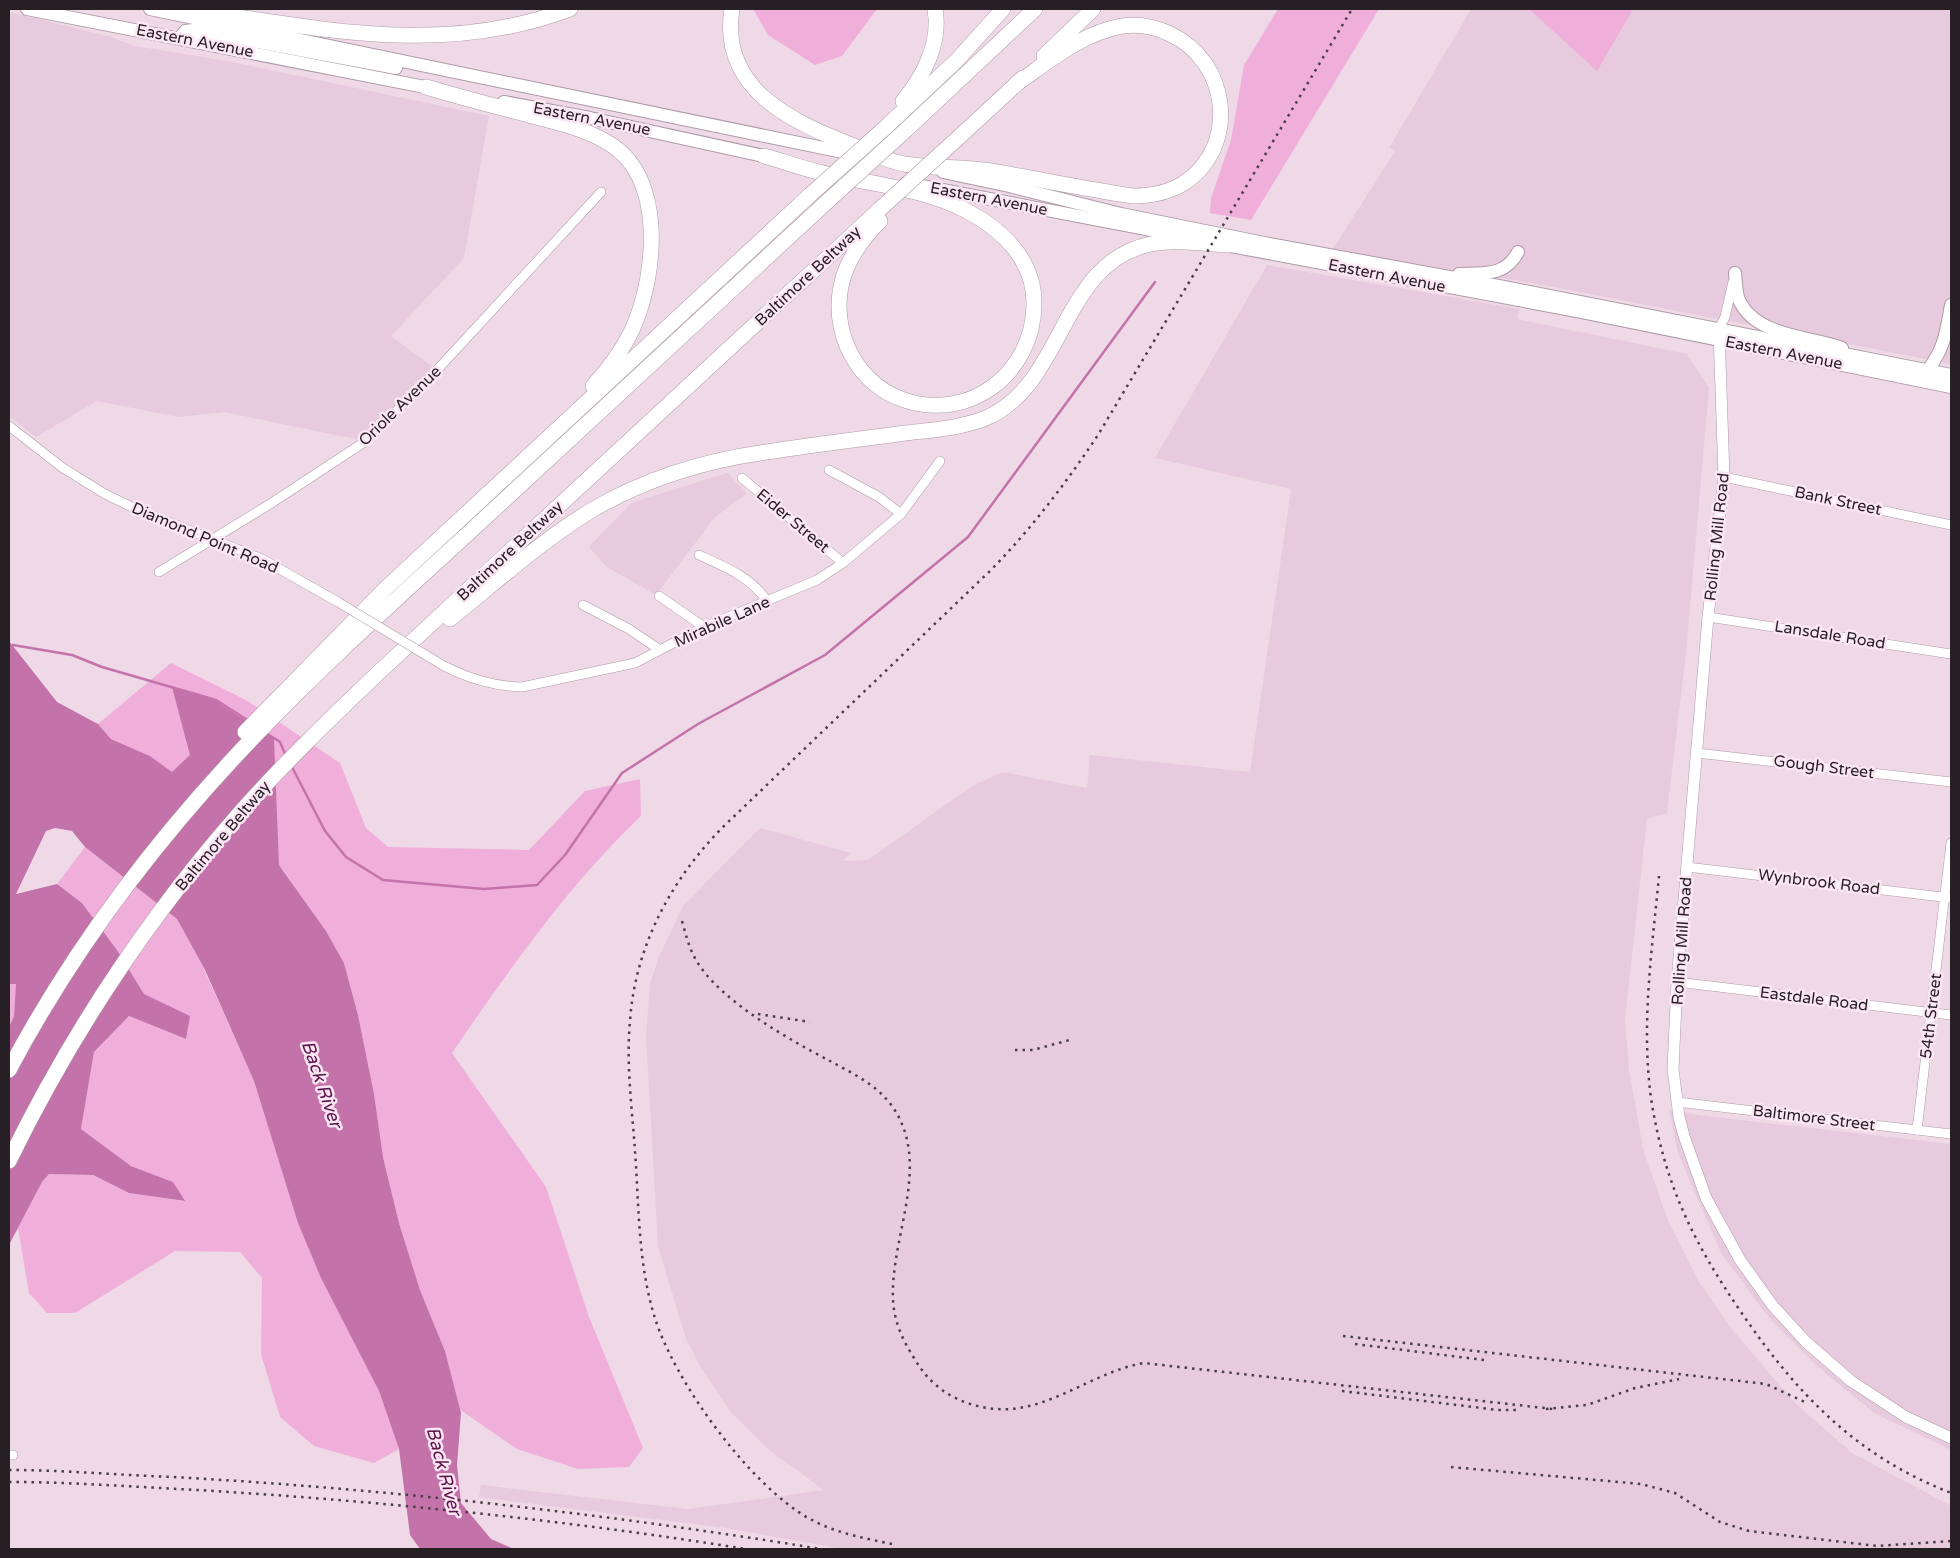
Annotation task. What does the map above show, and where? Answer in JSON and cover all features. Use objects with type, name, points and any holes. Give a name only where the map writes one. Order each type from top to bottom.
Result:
[{"type":"highway","points":[[183,9],[347,33],[421,37],[453,35],[514,26],[570,9]]},
{"type":"highway","points":[[732,9],[731,27],[734,50],[747,78],[766,101],[799,122],[824,134],[902,164],[984,170],[1133,196],[1152,196],[1176,187],[1196,173],[1212,152],[1221,126],[1220,97],[1217,82],[1203,58],[1178,37],[1150,27],[1122,26],[1091,36],[1016,84]]},
{"type":"highway","points":[[886,127],[910,93],[929,58],[936,32],[935,9]]},
{"type":"highway","points":[[9,1070],[81,952],[170,830],[280,704],[385,589],[810,195],[886,127],[957,60],[1003,9]]},
{"type":"highway","points":[[280,704],[348,644],[1035,9]]},
{"type":"highway","name":"Baltimore Beltway","points":[[9,1160],[82,1026],[140,940],[217,840],[312,737],[377,674],[885,210],[1091,11]]},
{"type":"highway","points":[[426,88],[580,129],[598,136],[613,145],[633,167],[647,201],[651,224],[650,271],[645,295],[635,324],[623,347],[607,370],[506,477]]},
{"type":"highway","points":[[764,156],[818,172],[920,193],[946,201],[984,220],[1008,240],[1027,268],[1033,285],[1034,323],[1030,339],[1018,362],[1004,380],[992,389],[958,404],[919,404],[903,400],[874,383],[850,353],[843,336],[839,316],[842,283],[857,250],[885,210]]},
{"type":"highway","points":[[377,674],[559,533],[616,497],[688,468],[731,458],[943,429],[986,418],[1007,405],[1025,389],[1039,370],[1087,286],[1114,259],[1127,252],[1153,244],[1229,245]]},
{"type":"main road","name":"Eastern Avenue","points":[[27,9],[426,88],[590,118],[764,156],[1229,245],[1951,375]]},
{"type":"main road","name":"Eastern Avenue","points":[[150,9],[1009,186],[1131,216],[1434,274],[1719,334],[1951,387]]},
{"type":"main road","points":[[180,38],[185,31],[193,30],[409,71],[444,70]]},
{"type":"main road","points":[[1434,274],[1493,272],[1512,263],[1518,252]]},
{"type":"main road","points":[[1735,273],[1739,300],[1750,315],[1766,326],[1774,330],[1823,341],[1880,361]]},
{"type":"main road","points":[[1893,374],[1927,371],[1940,353],[1950,330],[1951,304]]},
{"type":"street","name":"Oriole Avenue","points":[[159,572],[326,468],[378,430],[426,382],[601,192]]},
{"type":"street","points":[[1719,334],[1735,273]]},
{"type":"street","name":"Rolling Mill Road","points":[[1719,334],[1724,477],[1708,617],[1677,982],[1673,1069],[1684,1136],[1706,1198],[1740,1260],[1773,1306],[1806,1342],[1851,1381],[1906,1417],[1951,1438]]},
{"type":"street","name":"Diamond Point Road","points":[[9,426],[63,468],[93,487],[136,509],[262,559],[458,673]]},
{"type":"street","name":"Mirabile Lane","points":[[458,673],[474,680],[505,687],[535,686],[635,663],[704,627],[803,588],[843,563],[901,514],[940,461]]},
{"type":"street","points":[[829,470],[879,497],[901,514]]},
{"type":"street","name":"Bank Street","points":[[1724,477],[1951,525]]},
{"type":"street","name":"Eider Street","points":[[742,478],[843,563]]},
{"type":"street","points":[[699,555],[737,573],[757,586],[767,601]]},
{"type":"street","points":[[659,596],[704,627]]},
{"type":"street","points":[[583,605],[629,629],[660,650]]},
{"type":"street","name":"Lansdale Road","points":[[1708,617],[1951,654]]},
{"type":"street","name":"Gough Street","points":[[1697,753],[1951,782]]},
{"type":"street","name":"54th Street","points":[[1917,1130],[1931,1013],[1948,897],[1951,843]]},
{"type":"street","name":"Wynbrook Road","points":[[1687,866],[1948,897]]},
{"type":"street","name":"Eastdale Road","points":[[1677,982],[1951,1015]]},
{"type":"street","name":"Baltimore Street","points":[[1677,1102],[1951,1134]]},
{"type":"shaded area","points":[[753,9],[877,9],[842,56],[815,65],[768,35]]},
{"type":"shaded area","points":[[1278,9],[1379,9],[1251,220],[1210,213],[1211,198],[1231,140],[1244,65]]},
{"type":"shaded area","points":[[1471,9],[1951,9],[1951,364],[1538,284],[1332,250],[1396,150],[1389,148]]},
{"type":"shaded area","points":[[1529,9],[1633,9],[1597,71]]},
{"type":"shaded area","points":[[9,12],[111,37],[135,46],[232,62],[489,116],[464,258],[391,336],[434,368],[360,440],[224,412],[178,417],[97,401],[36,437],[9,416]]},
{"type":"shaded area","points":[[1267,265],[1519,309],[1517,319],[1687,354],[1709,388],[1686,653],[1667,813],[1647,819],[1625,1019],[1629,1069],[1643,1149],[1667,1218],[1699,1282],[1731,1328],[1796,1404],[1852,1453],[1951,1506],[1951,1549],[842,1549],[726,1528],[479,1497],[481,1485],[688,1509],[824,1490],[769,1450],[731,1412],[701,1368],[686,1339],[658,1246],[646,1036],[650,984],[658,959],[683,906],[760,828],[851,853],[843,861],[868,860],[972,786],[1002,772],[1087,788],[1090,755],[1250,772],[1291,489],[1155,458]]},
{"type":"shaded area","points":[[727,473],[747,493],[714,518],[656,595],[607,567],[589,547],[631,503]]},
{"type":"shaded area","points":[[171,663],[246,700],[340,763],[366,828],[388,847],[529,850],[585,791],[640,779],[641,816],[589,870],[540,929],[452,1053],[546,1187],[589,1317],[643,1448],[629,1467],[578,1469],[517,1449],[459,1409],[445,1351],[420,1290],[399,1223],[382,1152],[374,1094],[358,1015],[344,963],[326,931],[283,870],[247,829],[150,756],[111,739],[98,724]]},
{"type":"shaded area","points":[[85,847],[177,919],[202,965],[254,1081],[297,1218],[379,1391],[399,1449],[374,1463],[314,1446],[280,1417],[261,1354],[262,1278],[240,1252],[175,1251],[75,1313],[47,1313],[29,1293],[18,1228],[42,1182],[49,1174],[93,1175],[129,1193],[184,1201],[173,1182],[131,1166],[81,1129],[94,1052],[129,1016],[186,1039],[144,994],[117,950],[82,903],[57,884]]},
{"type":"shaded area","points":[[9,984],[16,984],[14,1016],[9,1027]]},
{"type":"shaded area","points":[[1669,1109],[1697,1115],[1951,1144],[1951,1450],[1874,1413],[1818,1367],[1769,1318],[1721,1253],[1678,1153]]},
{"type":"water","name":"Back River","points":[[9,641],[57,702],[98,724],[111,739],[150,756],[172,772],[190,755],[172,687],[211,698],[274,739],[279,865],[326,931],[344,963],[358,1015],[374,1094],[383,1157],[399,1223],[420,1290],[445,1351],[461,1413],[457,1465],[461,1503],[491,1539],[514,1549],[420,1549],[410,1535],[399,1449],[379,1391],[321,1278],[298,1223],[254,1081],[205,970],[177,919],[85,847],[72,831],[55,828],[46,831],[16,894],[57,884],[82,903],[117,950],[144,994],[190,1016],[186,1039],[129,1016],[94,1052],[81,1129],[131,1166],[173,1182],[185,1201],[129,1193],[93,1175],[49,1174],[42,1182],[9,1245],[9,1027],[14,1016],[16,984],[9,984]]},
{"type":"waterway","points":[[291,765],[325,831],[346,857],[383,880],[484,889],[537,885],[565,855],[622,773],[698,724],[825,655],[968,537],[1155,282]]},
{"type":"waterway","points":[[13,645],[72,655],[102,667],[216,700],[249,721]]},
{"type":"waterway","points":[[266,733],[280,742],[286,756]]},
{"type":"railway","points":[[892,1544],[850,1535],[820,1524],[787,1503],[763,1482],[739,1457],[717,1429],[678,1370],[664,1341],[654,1315],[642,1254],[630,1086],[630,1021],[633,993],[639,966],[659,915],[688,868],[705,846],[991,570],[1021,538],[1061,488],[1098,435],[1352,9]]},
{"type":"railway","points":[[1659,876],[1647,1015],[1648,1070],[1657,1129],[1664,1157],[1683,1211],[1709,1261],[1741,1312],[1762,1342],[1807,1396],[1831,1419],[1886,1461],[1917,1478],[1951,1493]]},
{"type":"railway","points":[[682,921],[696,960],[721,990],[737,1004],[775,1030],[864,1080],[892,1106],[904,1128],[909,1152],[910,1176],[894,1276],[893,1300],[895,1314],[904,1341],[919,1366],[932,1382],[952,1396],[981,1407],[1011,1409],[1045,1401],[1110,1373],[1144,1363],[1553,1409]]},
{"type":"railway","points":[[758,1014],[810,1022]]},
{"type":"railway","points":[[1015,1050],[1033,1050],[1073,1039]]},
{"type":"railway","points":[[1343,1336],[1766,1384],[1807,1403]]},
{"type":"railway","points":[[1355,1344],[1484,1360]]},
{"type":"railway","points":[[1546,1409],[1587,1405],[1635,1388],[1679,1379]]},
{"type":"railway","points":[[1342,1391],[1498,1410],[1516,1410]]},
{"type":"railway","points":[[1451,1467],[1641,1484],[1675,1493],[1720,1522],[1749,1531],[1877,1546],[1951,1541]]},
{"type":"railway","points":[[9,1470],[173,1477],[336,1488],[579,1514],[821,1549]]},
{"type":"railway","points":[[9,1482],[198,1490],[404,1506],[541,1520],[746,1549]]}]
